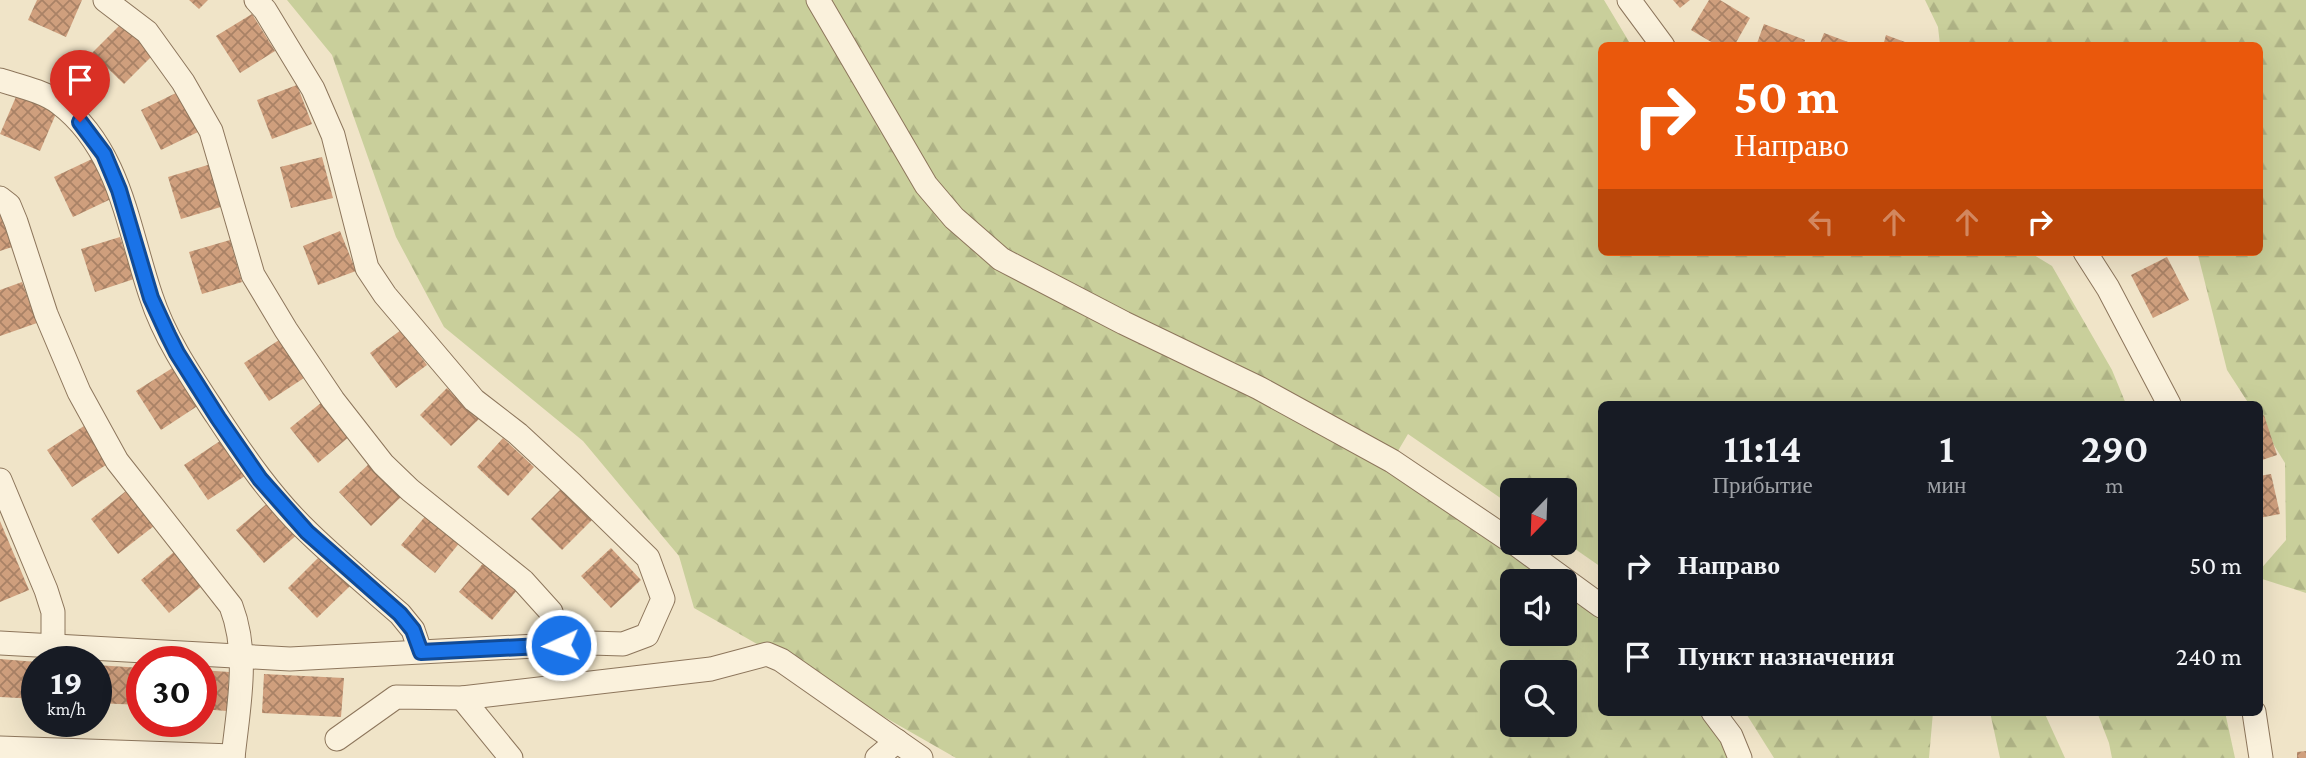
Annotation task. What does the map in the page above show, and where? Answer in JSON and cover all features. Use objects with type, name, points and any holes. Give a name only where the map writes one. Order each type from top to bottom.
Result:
[{"type":"street","points":[[105,0],[147,32],[183,82],[211,131],[253,275],[333,400],[383,464],[401,482],[523,581],[551,612],[561,645]]},
{"type":"street","points":[[112,649],[290,659],[591,643],[624,644],[647,635],[663,599],[648,558],[536,451],[474,400],[385,295],[368,268],[332,135],[313,89],[265,10],[256,0]]},
{"type":"street","points":[[818,0],[926,185],[954,218],[1002,259],[1124,323],[1259,388],[1392,461],[1500,533]]},
{"type":"street","points":[[1629,0],[1660,42]]},
{"type":"street","points":[[0,80],[30,89],[58,102],[80,122],[104,154],[119,190],[151,298],[177,353],[211,407],[260,479],[307,532],[400,614],[413,630],[421,652]]},
{"type":"street","points":[[0,198],[9,205],[16,222],[46,314],[79,392],[117,461],[231,606],[237,622],[243,657],[233,757],[34,753],[0,748]]},
{"type":"street","points":[[2088,256],[2108,288],[2167,401]]},
{"type":"street","points":[[0,480],[53,612],[52,646],[0,643]]},
{"type":"street","points":[[1531,555],[1598,604]]},
{"type":"street","points":[[337,739],[397,697],[462,698],[711,669],[767,654],[781,660],[921,758]]},
{"type":"street","points":[[462,698],[511,758]]},
{"type":"street","points":[[1716,716],[1731,736],[1740,758]]},
{"type":"street","points":[[2255,716],[2261,758]]},
{"type":"street","points":[[877,758],[897,741]]},
{"type":"green space","points":[[287,0],[1604,0],[1629,42],[1598,42],[1598,256],[2036,256],[2052,266],[2112,370],[2125,401],[1598,401],[1598,565],[1577,550],[1577,478],[1500,478],[1500,498],[1408,434],[1392,461],[1500,543],[1500,555],[1517,555],[1535,569],[1500,569],[1500,646],[1577,646],[1577,599],[1598,614],[1598,716],[1705,716],[1735,758],[956,758],[694,608],[679,556],[583,441],[444,327],[396,237],[332,55]]},
{"type":"green space","points":[[1925,0],[2306,0],[2306,593],[2263,579],[2263,566],[2286,540],[2285,463],[2263,427],[2263,401],[2247,401],[2227,370],[2198,256],[2263,256],[2263,42],[1940,42],[1938,27]]},
{"type":"green space","points":[[1748,716],[1933,716],[1929,758],[1774,758]]},
{"type":"green space","points":[[1991,716],[2046,716],[2065,758],[2000,758]]},
{"type":"green space","points":[[2099,716],[2226,716],[2235,758],[2112,758]]},
{"type":"building","points":[[37,0],[82,0],[66,37],[28,20]]},
{"type":"building","points":[[189,0],[208,0],[199,9]]},
{"type":"building","points":[[1673,0],[1690,0],[1680,8]]},
{"type":"building","points":[[1709,0],[1720,0],[1750,18],[1736,42],[1711,42],[1691,30]]},
{"type":"building","points":[[252,14],[275,51],[240,73],[216,36]]},
{"type":"building","points":[[121,24],[153,55],[124,84],[92,53]]},
{"type":"building","points":[[1764,24],[1805,40],[1804,42],[1757,42]]},
{"type":"building","points":[[1824,33],[1848,42],[1821,42]]},
{"type":"building","points":[[1886,35],[1905,42],[1884,42]]},
{"type":"building","points":[[297,85],[312,124],[272,139],[257,100]]},
{"type":"building","points":[[18,92],[58,109],[40,151],[0,134]]},
{"type":"building","points":[[178,92],[198,132],[161,150],[141,110]]},
{"type":"building","points":[[322,157],[333,198],[291,208],[280,167]]},
{"type":"building","points":[[92,159],[111,199],[73,217],[54,177]]},
{"type":"building","points":[[211,164],[224,206],[181,219],[168,177]]},
{"type":"building","points":[[0,214],[12,247],[0,251]]},
{"type":"building","points":[[340,231],[356,271],[318,285],[303,246]]},
{"type":"building","points":[[120,237],[134,279],[95,292],[81,249]]},
{"type":"building","points":[[230,240],[242,282],[202,294],[189,252]]},
{"type":"building","points":[[2167,257],[2189,300],[2153,318],[2131,275]]},
{"type":"building","points":[[22,282],[37,323],[0,336],[0,290]]},
{"type":"building","points":[[401,330],[427,365],[396,388],[370,353]]},
{"type":"building","points":[[279,340],[304,378],[269,401],[244,363]]},
{"type":"building","points":[[174,367],[199,405],[161,430],[136,391]]},
{"type":"building","points":[[447,388],[479,419],[451,446],[420,415]]},
{"type":"building","points":[[322,402],[350,436],[318,463],[290,428]]},
{"type":"building","points":[[2263,415],[2277,455],[2263,460]]},
{"type":"building","points":[[84,426],[109,463],[72,487],[47,450]]},
{"type":"building","points":[[503,438],[534,467],[508,496],[477,467]]},
{"type":"building","points":[[223,439],[248,474],[208,500],[184,465]]},
{"type":"building","points":[[371,462],[403,495],[371,526],[339,492]]},
{"type":"building","points":[[2271,474],[2280,514],[2263,517],[2263,475]]},
{"type":"building","points":[[561,489],[592,520],[562,550],[531,519]]},
{"type":"building","points":[[126,491],[154,526],[118,554],[91,519]]},
{"type":"building","points":[[270,501],[298,534],[264,563],[236,530]]},
{"type":"building","points":[[428,513],[461,541],[435,573],[401,545]]},
{"type":"building","points":[[0,521],[29,590],[0,602]]},
{"type":"building","points":[[611,548],[641,580],[611,608],[581,576]]},
{"type":"building","points":[[174,552],[203,585],[169,613],[141,580]]},
{"type":"building","points":[[320,556],[350,586],[317,618],[288,588]]},
{"type":"building","points":[[485,561],[518,589],[492,620],[459,592]]},
{"type":"building","points":[[0,659],[21,661],[21,698],[0,697]]},
{"type":"building","points":[[112,666],[126,667],[126,704],[112,704]]},
{"type":"building","points":[[217,671],[229,672],[227,711],[217,710]]},
{"type":"building","points":[[264,674],[344,678],[341,717],[262,713]]},
{"type":"building","points":[[2306,751],[2306,758],[2297,758],[2297,752]]},
{"type":"route","points":[[80,122],[104,154],[119,190],[151,298],[177,353],[260,479],[307,532],[400,614],[413,630],[421,652],[561,645]]}]
